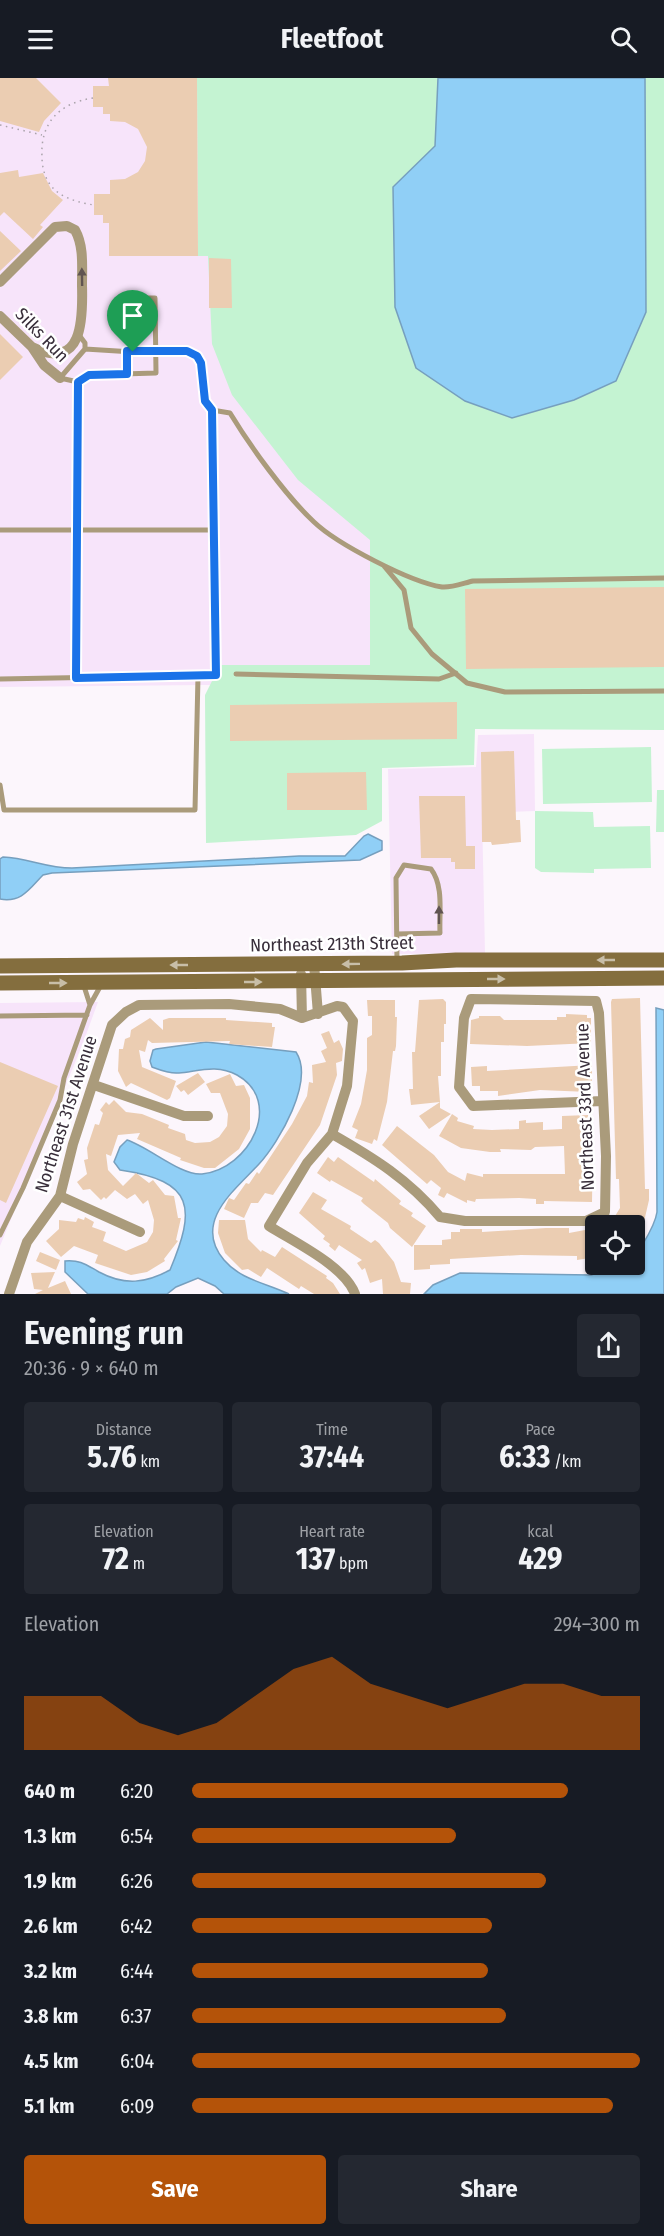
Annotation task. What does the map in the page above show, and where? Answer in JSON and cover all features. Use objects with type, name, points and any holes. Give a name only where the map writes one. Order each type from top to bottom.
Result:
[{"type":"street","points":[[0,282],[55,227],[67,226],[75,230],[81,247],[83,321],[79,335],[72,347],[60,353],[45,354],[32,347]]},
{"type":"street","name":"Silks Run","points":[[0,316],[32,347],[44,365],[60,378]]},
{"type":"street","name":"Northeast 213th Street","points":[[0,966],[397,963],[456,960],[664,960]]},
{"type":"street","points":[[307,964],[308,981],[302,1017],[343,1007],[353,1021],[347,1086],[332,1134],[307,1163],[269,1226],[340,1272],[353,1289]]},
{"type":"street","name":"Northeast 213th Street","points":[[0,983],[664,978]]},
{"type":"street","points":[[308,981],[318,1014]]},
{"type":"street","name":"Northeast 33rd Avenue","points":[[332,1134],[379,1161],[417,1190],[440,1217],[465,1221],[586,1221],[605,1212],[606,1156],[599,1013],[596,1001],[471,999],[464,1018],[459,1086],[473,1106],[603,1101]]},
{"type":"street","name":"Northeast 31st Avenue","points":[[9,1294],[27,1242],[60,1196],[73,1144],[112,1025],[126,1012],[139,1005],[229,1004],[280,1009],[302,1017]]},
{"type":"street","points":[[94,1085],[184,1116],[208,1116]]},
{"type":"street","points":[[60,1196],[140,1232]]},
{"type":"lane","points":[[79,335],[85,343],[85,349],[60,378],[78,382],[89,375],[156,373],[155,298],[123,298]]},
{"type":"lane","points":[[0,679],[216,675],[212,410],[205,401],[201,363],[197,356],[187,351],[85,349]]},
{"type":"lane","points":[[127,351],[127,374]]},
{"type":"lane","points":[[76,678],[78,382]]},
{"type":"lane","points":[[212,410],[230,412],[245,437],[291,497],[315,523],[382,563],[443,587],[473,581],[664,578]]},
{"type":"lane","points":[[0,530],[213,530]]},
{"type":"lane","points":[[382,563],[404,590],[411,628],[432,654],[467,682],[505,692],[664,691]]},
{"type":"lane","points":[[236,674],[440,679],[456,673]]},
{"type":"lane","points":[[0,785],[4,810],[195,810],[198,676]]},
{"type":"lane","points":[[397,934],[440,933],[436,876],[427,867],[404,865],[396,878],[397,963]]},
{"type":"lane","points":[[527,980],[534,960]]},
{"type":"lane","points":[[83,983],[90,1005]]},
{"type":"lane","points":[[0,1235],[24,1188],[60,1100],[64,1078],[90,1005],[102,983]]},
{"type":"lane","points":[[0,1016],[87,1015]]},
{"type":"path","points":[[93,98],[79,100],[55,114],[43,136],[42,164],[45,176],[55,190],[67,198],[94,205]]},
{"type":"path","points":[[0,125],[43,136]]},
{"type":"shaded area","points":[[0,78],[664,78],[664,714],[303,684],[0,687]]},
{"type":"shaded area","points":[[534,734],[535,811],[482,813],[485,953],[392,954],[388,769],[476,767],[478,735]]},
{"type":"shaded area","points":[[98,1002],[83,1043],[0,1246],[0,1003]]},
{"type":"green space","points":[[197,78],[664,78],[664,730],[475,729],[474,765],[382,768],[382,821],[356,835],[206,843],[205,695],[220,665],[370,665],[370,540],[298,480],[232,395],[212,344],[208,256],[198,256]]},
{"type":"green space","points":[[651,747],[652,802],[543,804],[542,749]]},
{"type":"green space","points":[[657,790],[664,790],[664,832],[656,832]]},
{"type":"green space","points":[[535,811],[593,812],[594,827],[650,826],[651,868],[594,869],[594,873],[541,872],[535,868]]},
{"type":"water","points":[[438,78],[645,78],[646,312],[616,381],[574,400],[512,418],[465,401],[416,368],[395,307],[393,187],[435,146]]},
{"type":"water","points":[[368,834],[382,841],[382,850],[360,860],[52,873],[43,875],[20,897],[0,899],[0,859],[3,857],[72,868],[299,856],[345,856]]},
{"type":"water","points":[[656,1008],[664,1010],[664,1294],[424,1294],[433,1285],[460,1273],[645,1275],[645,1240],[657,1212]]},
{"type":"water","points":[[206,1042],[296,1052],[301,1064],[298,1094],[285,1127],[259,1164],[220,1208],[213,1233],[215,1246],[231,1267],[246,1277],[289,1294],[224,1294],[215,1286],[198,1278],[176,1287],[167,1294],[88,1294],[65,1272],[65,1261],[83,1263],[109,1276],[127,1281],[152,1278],[170,1270],[184,1230],[183,1201],[176,1190],[145,1175],[120,1170],[114,1162],[120,1147],[127,1140],[185,1171],[202,1174],[219,1169],[234,1160],[247,1147],[255,1132],[259,1116],[258,1101],[251,1087],[237,1075],[215,1069],[172,1073],[152,1067],[150,1061],[153,1050]]},
{"type":"building","points":[[0,78],[36,78],[61,103],[44,121],[39,132],[0,121]]},
{"type":"building","points":[[108,78],[197,78],[198,256],[109,256],[109,223],[103,223],[103,215],[94,215],[94,194],[110,194],[110,180],[125,179],[138,172],[145,161],[147,147],[138,129],[125,122],[110,121],[110,114],[103,114],[103,107],[93,107],[93,86],[109,86]]},
{"type":"building","points":[[18,170],[19,177],[43,173],[52,191],[63,200],[40,225],[43,227],[33,239],[4,212],[0,216],[0,173]]},
{"type":"building","points":[[0,231],[21,251],[0,271]]},
{"type":"building","points":[[209,258],[231,259],[232,308],[209,308]]},
{"type":"building","points":[[0,334],[23,357],[0,380]]},
{"type":"building","points":[[664,587],[664,667],[466,669],[465,589]]},
{"type":"building","points":[[457,702],[457,739],[230,741],[230,705]]},
{"type":"building","points":[[514,751],[516,820],[520,820],[521,842],[492,845],[491,842],[482,842],[481,752]]},
{"type":"building","points":[[366,772],[367,810],[287,810],[287,773]]},
{"type":"building","points":[[419,796],[465,796],[466,846],[475,846],[475,869],[455,869],[455,862],[451,862],[451,858],[421,858]]},
{"type":"building","points":[[640,998],[645,1189],[649,1189],[645,1217],[645,1215],[616,1215],[620,1208],[619,1179],[616,1179],[612,999]]},
{"type":"building","points":[[443,999],[446,1002],[446,1024],[444,1024],[444,1042],[441,1042],[441,1076],[438,1076],[440,1102],[411,1105],[409,1089],[413,1089],[412,1052],[415,1052],[419,1000]]},
{"type":"building","points":[[367,1000],[395,1000],[395,1017],[397,1017],[396,1046],[393,1051],[387,1102],[377,1141],[374,1139],[372,1144],[355,1138],[358,1130],[352,1127],[361,1104],[367,1070],[367,1038],[372,1035],[372,1016],[368,1016]]},
{"type":"building","points":[[566,1014],[587,1015],[587,1018],[591,1018],[591,1043],[527,1046],[470,1044],[471,1020],[479,1016],[500,1016],[504,1020],[557,1020],[557,1017],[566,1017]]},
{"type":"building","points":[[150,1018],[163,1030],[163,1020],[169,1018],[226,1018],[226,1020],[272,1023],[272,1027],[275,1027],[272,1047],[229,1044],[230,1041],[152,1043],[148,1040],[145,1052],[139,1050],[142,1067],[176,1081],[170,1098],[167,1100],[131,1083],[126,1087],[118,1071],[119,1049],[123,1049],[125,1039],[130,1037],[131,1030]]},
{"type":"building","points":[[329,1031],[334,1043],[339,1040],[343,1049],[342,1061],[336,1063],[337,1075],[320,1125],[273,1195],[265,1193],[258,1203],[251,1203],[244,1218],[224,1209],[229,1198],[234,1200],[246,1183],[249,1184],[257,1172],[259,1174],[292,1124],[307,1096],[309,1082],[313,1083],[312,1065],[326,1062],[321,1051],[327,1048],[321,1034]]},
{"type":"building","points":[[0,1062],[58,1086],[6,1203],[0,1200]]},
{"type":"building","points":[[592,1065],[592,1090],[589,1092],[540,1090],[498,1096],[498,1091],[480,1091],[480,1086],[472,1086],[471,1067],[487,1066],[487,1071]]},
{"type":"building","points":[[198,1073],[205,1082],[188,1095],[176,1086]]},
{"type":"building","points":[[230,1074],[236,1086],[244,1085],[250,1098],[250,1129],[239,1149],[215,1168],[204,1168],[180,1160],[181,1158],[137,1139],[140,1133],[118,1135],[111,1156],[106,1154],[108,1170],[123,1186],[136,1173],[149,1183],[153,1180],[165,1195],[174,1196],[178,1218],[181,1218],[176,1240],[178,1241],[164,1259],[165,1261],[147,1272],[131,1275],[95,1263],[98,1255],[74,1246],[61,1257],[46,1241],[59,1229],[59,1220],[76,1222],[78,1218],[84,1220],[85,1217],[94,1222],[92,1227],[106,1232],[103,1241],[126,1251],[147,1242],[153,1232],[154,1220],[148,1200],[143,1204],[135,1194],[127,1199],[115,1190],[106,1199],[104,1197],[101,1200],[90,1189],[83,1190],[77,1182],[87,1174],[84,1160],[88,1159],[87,1148],[95,1124],[99,1125],[103,1113],[100,1110],[106,1102],[109,1105],[114,1100],[126,1112],[142,1114],[169,1125],[168,1128],[185,1134],[186,1140],[195,1143],[210,1142],[219,1137],[227,1126],[228,1114],[220,1093],[211,1093],[206,1084]]},
{"type":"building","points":[[440,1102],[440,1108],[451,1114],[429,1129],[419,1116]]},
{"type":"building","points":[[452,1114],[458,1118],[457,1121],[474,1126],[473,1129],[492,1130],[519,1129],[519,1121],[526,1120],[526,1123],[543,1122],[543,1130],[562,1129],[562,1116],[588,1115],[588,1118],[591,1118],[593,1136],[592,1202],[544,1201],[544,1204],[536,1204],[536,1199],[519,1198],[476,1199],[475,1202],[467,1200],[467,1203],[447,1193],[444,1198],[438,1195],[441,1188],[431,1180],[427,1184],[382,1145],[397,1126],[434,1155],[448,1172],[465,1181],[467,1173],[483,1177],[483,1174],[565,1174],[564,1146],[535,1147],[531,1150],[500,1149],[501,1152],[461,1148],[439,1136]]},
{"type":"building","points":[[328,1157],[334,1162],[338,1157],[374,1182],[375,1179],[401,1201],[399,1204],[413,1213],[411,1216],[426,1226],[412,1247],[361,1201],[363,1198],[317,1173]]},
{"type":"building","points":[[313,1192],[327,1200],[321,1209],[351,1226],[350,1229],[371,1243],[375,1240],[379,1243],[394,1262],[401,1282],[411,1283],[410,1294],[383,1294],[382,1279],[370,1283],[365,1268],[362,1270],[357,1263],[362,1260],[339,1245],[335,1251],[329,1246],[330,1244],[323,1239],[325,1236],[299,1213]]},
{"type":"building","points":[[219,1220],[245,1220],[248,1239],[261,1252],[262,1250],[275,1257],[282,1247],[327,1276],[326,1278],[333,1283],[340,1294],[314,1294],[301,1286],[299,1289],[267,1268],[261,1277],[248,1269],[242,1270],[225,1253],[218,1233]]},
{"type":"building","points":[[546,1228],[569,1228],[569,1233],[585,1230],[585,1259],[577,1260],[577,1256],[521,1255],[450,1259],[450,1264],[430,1265],[430,1269],[414,1270],[414,1245],[442,1245],[442,1240],[451,1239],[451,1232],[460,1232],[460,1229],[482,1229],[482,1232]]},
{"type":"building","points":[[40,1252],[60,1260],[56,1270],[36,1261]]},
{"type":"building","points":[[55,1272],[48,1288],[65,1281],[71,1294],[35,1294],[43,1290],[34,1289],[31,1273]]},
{"type":"route","points":[[127,351],[133,352],[187,351],[197,356],[201,363],[205,401],[212,410],[216,675],[76,678],[78,382],[89,375],[127,374],[127,351]]}]
